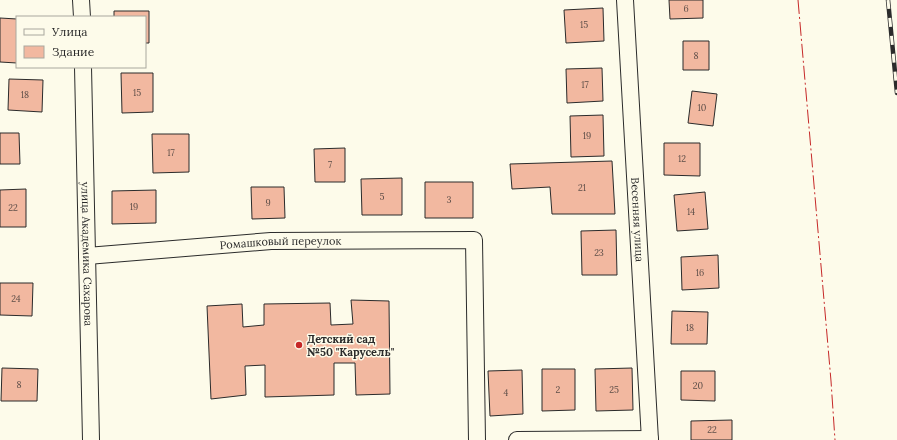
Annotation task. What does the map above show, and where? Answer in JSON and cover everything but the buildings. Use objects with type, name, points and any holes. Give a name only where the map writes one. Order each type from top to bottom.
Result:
[{"type":"street","points":[[81,0],[82,16]]},
{"type":"street","name":"Весенняя улица","points":[[625,0],[650,439]]},
{"type":"street","name":"улица Академика Сахарова","points":[[83,68],[91,440]]},
{"type":"street","name":"Ромашковый переулок","points":[[87,256],[271,242],[474,240],[477,440]]},
{"type":"street","points":[[517,440],[650,439]]},
{"type":"railway","points":[[888,0],[897,93]]},
{"type":"power","points":[[798,0],[835,440]]},
{"type":"place","name":"Детский сад №50 \"Карусель\"","points":[[299,345]]}]
